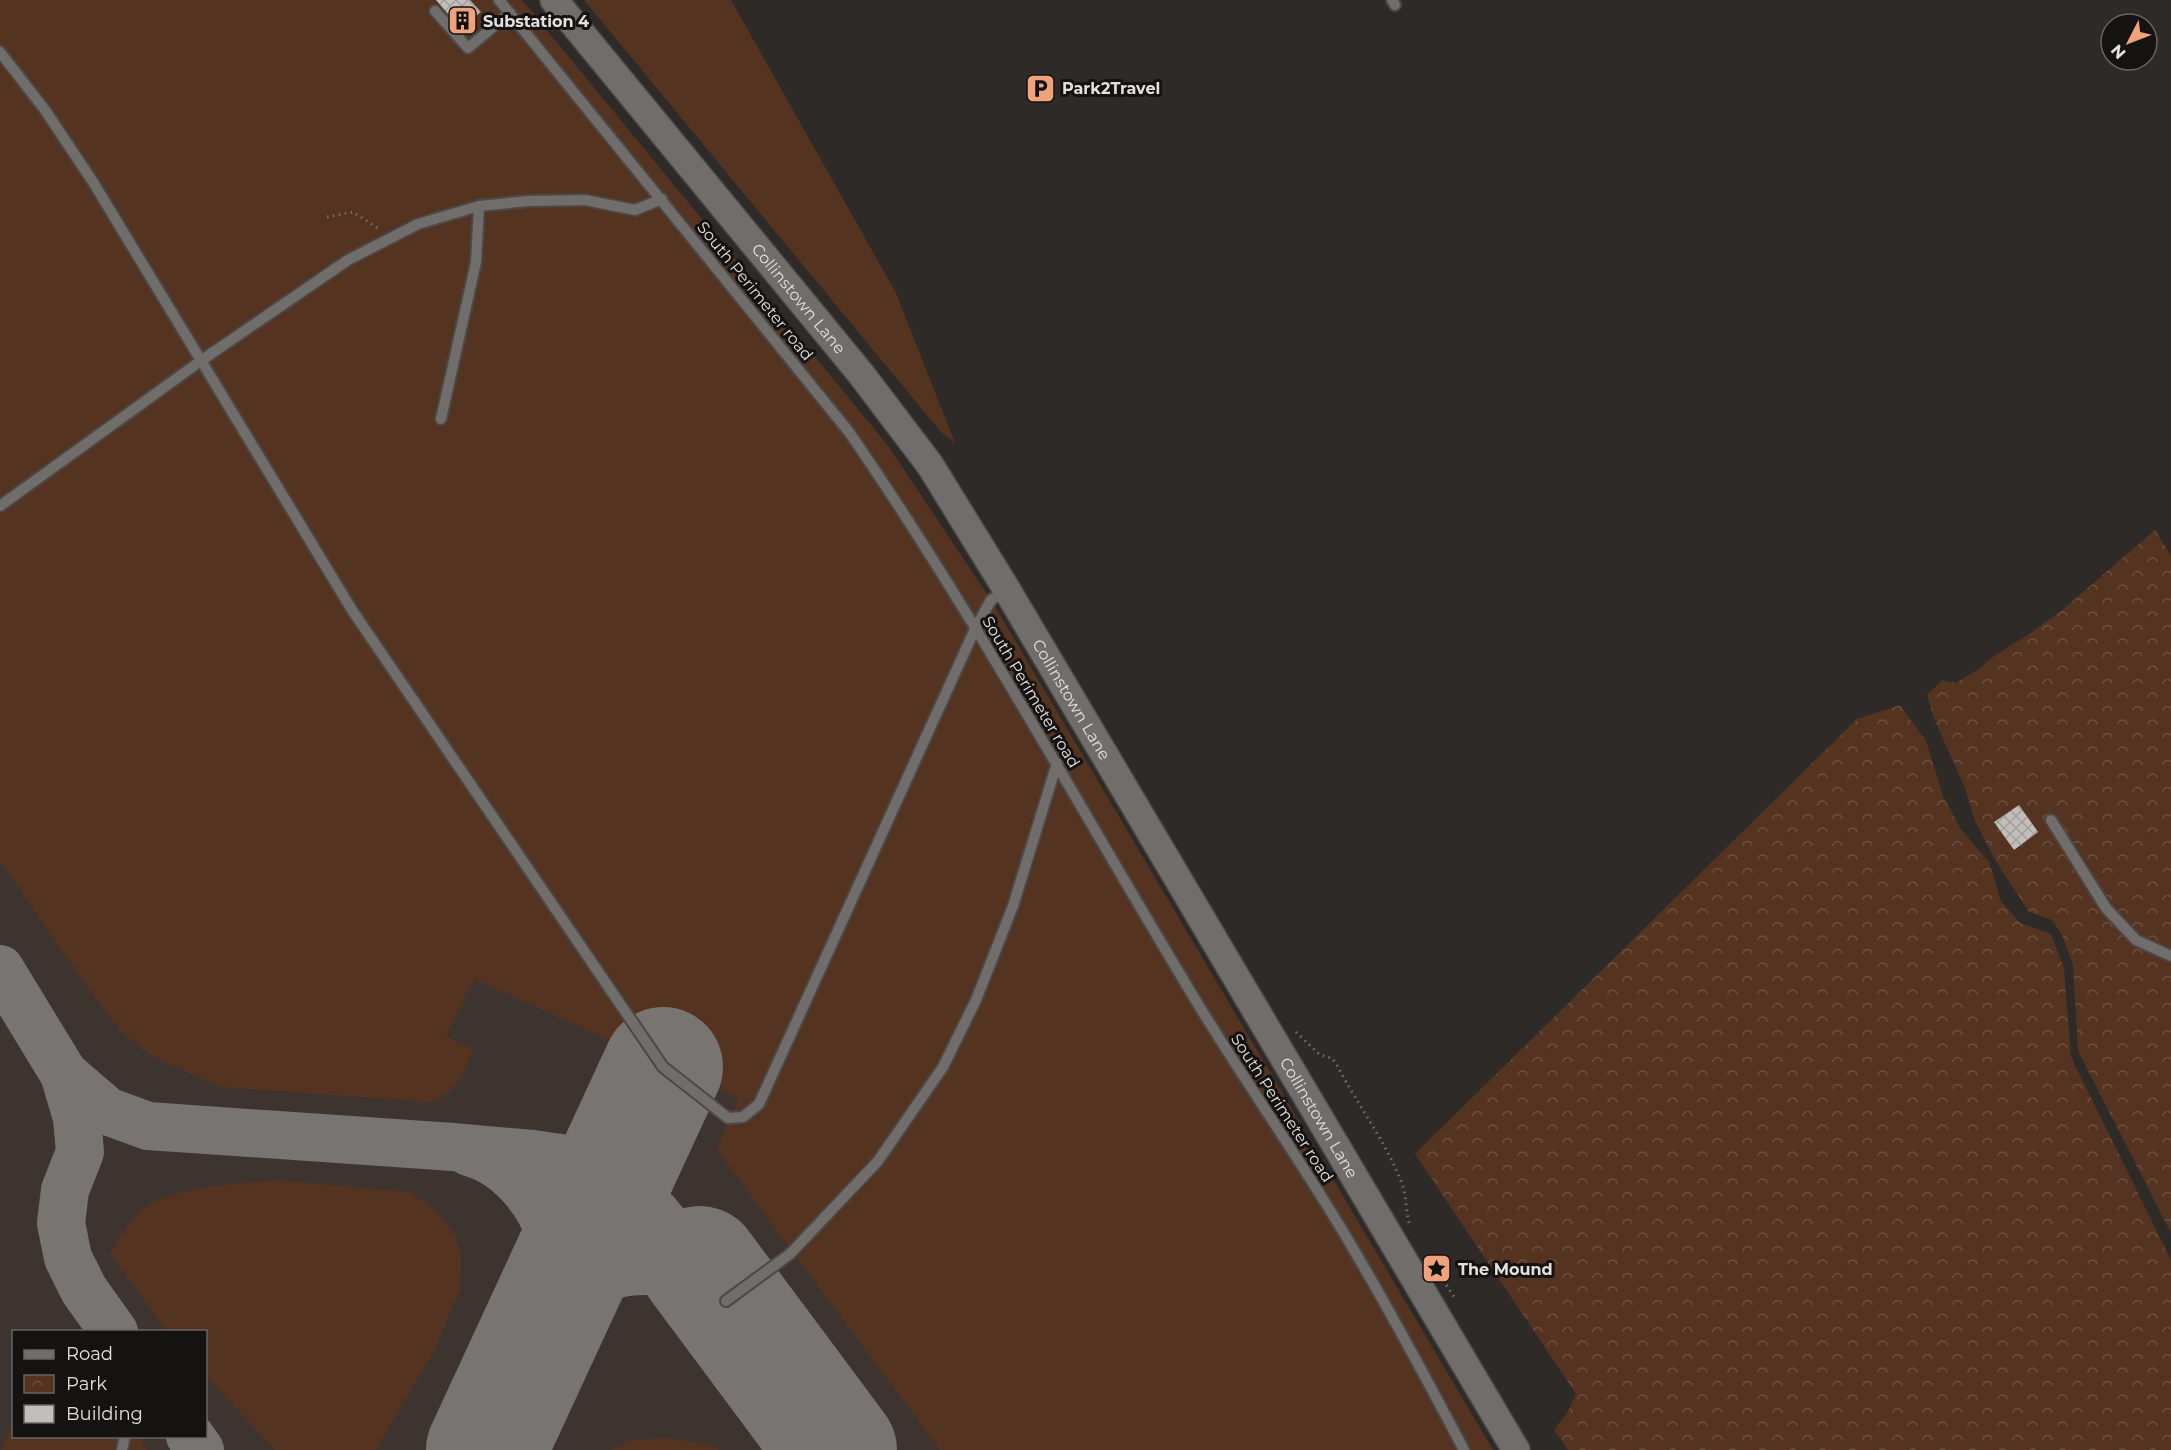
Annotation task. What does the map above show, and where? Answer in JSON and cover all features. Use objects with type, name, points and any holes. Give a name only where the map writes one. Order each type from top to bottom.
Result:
[{"type":"street","name":"Collinstown Lane","points":[[554,0],[861,374],[930,465],[1007,590],[1516,1450]]},
{"type":"lane","name":"South Perimeter road","points":[[499,0],[849,432],[899,504],[1057,764],[1204,1014],[1344,1233],[1403,1333],[1464,1450]]},
{"type":"lane","points":[[435,11],[468,48],[510,13]]},
{"type":"lane","points":[[0,52],[45,110],[87,173],[352,610],[663,1067],[728,1118],[743,1117],[759,1104],[975,629],[991,600],[1007,590]]},
{"type":"lane","points":[[0,506],[202,360],[348,260],[418,224],[479,206],[529,201],[585,200],[635,210],[662,199]]},
{"type":"lane","points":[[441,419],[476,262],[479,206]]},
{"type":"lane","points":[[726,1300],[790,1254],[878,1161],[943,1067],[976,1000],[1013,906],[1057,764]]},
{"type":"lane","points":[[2051,820],[2106,908],[2136,940],[2171,956]]},
{"type":"path","points":[[327,217],[353,212],[378,227],[387,240]]},
{"type":"path","points":[[1292,1029],[1295,1029],[1301,1038],[1320,1055],[1332,1058],[1338,1067],[1386,1150],[1401,1182],[1405,1195],[1405,1210],[1411,1227]]},
{"type":"shaded area","points":[[0,0],[522,0],[889,447],[1493,1450],[0,1450]]},
{"type":"green space","points":[[0,0],[522,0],[889,447],[991,600],[1493,1450],[940,1450],[717,1150],[739,1098],[474,979],[446,1037],[474,1049],[454,1088],[430,1102],[221,1087],[151,1056],[120,1030],[95,998],[0,861]]},
{"type":"green space","points":[[584,0],[731,0],[896,293],[955,443],[940,431]]},
{"type":"green space","points":[[2155,530],[2171,556],[2171,1233],[2078,1051],[2073,965],[2062,935],[2052,920],[2029,912],[1995,860],[1975,821],[1965,788],[1935,721],[1927,695],[1942,680],[1955,683],[1976,671],[2061,611]]},
{"type":"green space","points":[[1900,705],[1926,741],[1943,796],[1960,828],[1989,862],[2001,901],[2020,923],[2051,934],[2064,968],[2071,1057],[2171,1260],[2171,1450],[1568,1450],[1554,1430],[1567,1413],[1576,1394],[1415,1154],[1857,719]]},
{"type":"green space","points":[[273,1180],[408,1192],[431,1205],[455,1234],[461,1258],[460,1289],[435,1349],[376,1450],[275,1450],[207,1377],[207,1330],[166,1330],[110,1254],[130,1222],[146,1207],[173,1194],[207,1187]]},
{"type":"green space","points":[[12,1426],[12,1438],[139,1438],[148,1450],[1,1450]]},
{"type":"green space","points":[[669,1438],[710,1445],[720,1450],[611,1450],[633,1440]]},
{"type":"building","name":"Substation 4","points":[[436,0],[470,0],[481,12],[461,29]]},
{"type":"building","points":[[2019,805],[2038,832],[2014,850],[1994,822]]},
{"type":"taxiway","points":[[0,969],[64,1074],[77,1118],[80,1152],[65,1190],[61,1223],[68,1258],[84,1290],[113,1330]]},
{"type":"taxiway","points":[[64,1074],[107,1111],[148,1126],[453,1147],[560,1158],[611,1179],[631,1192],[656,1213],[700,1266]]},
{"type":"taxiway","points":[[469,1152],[500,1167],[525,1190],[540,1212],[549,1233],[553,1254],[553,1275],[542,1317],[486,1450]]},
{"type":"taxiway","points":[[542,1327],[573,1293],[598,1280],[626,1272],[655,1271],[683,1277],[730,1306]]},
{"type":"taxiway","points":[[191,1438],[200,1450]]},
{"type":"runway","points":[[486,1450],[663,1067]]},
{"type":"runway","points":[[700,1266],[837,1450]]},
{"type":"place","name":"Substation 4","points":[[462,21]]},
{"type":"place","name":"Park2Travel","points":[[1041,88]]},
{"type":"place","name":"The Mound","points":[[1437,1269]]}]
